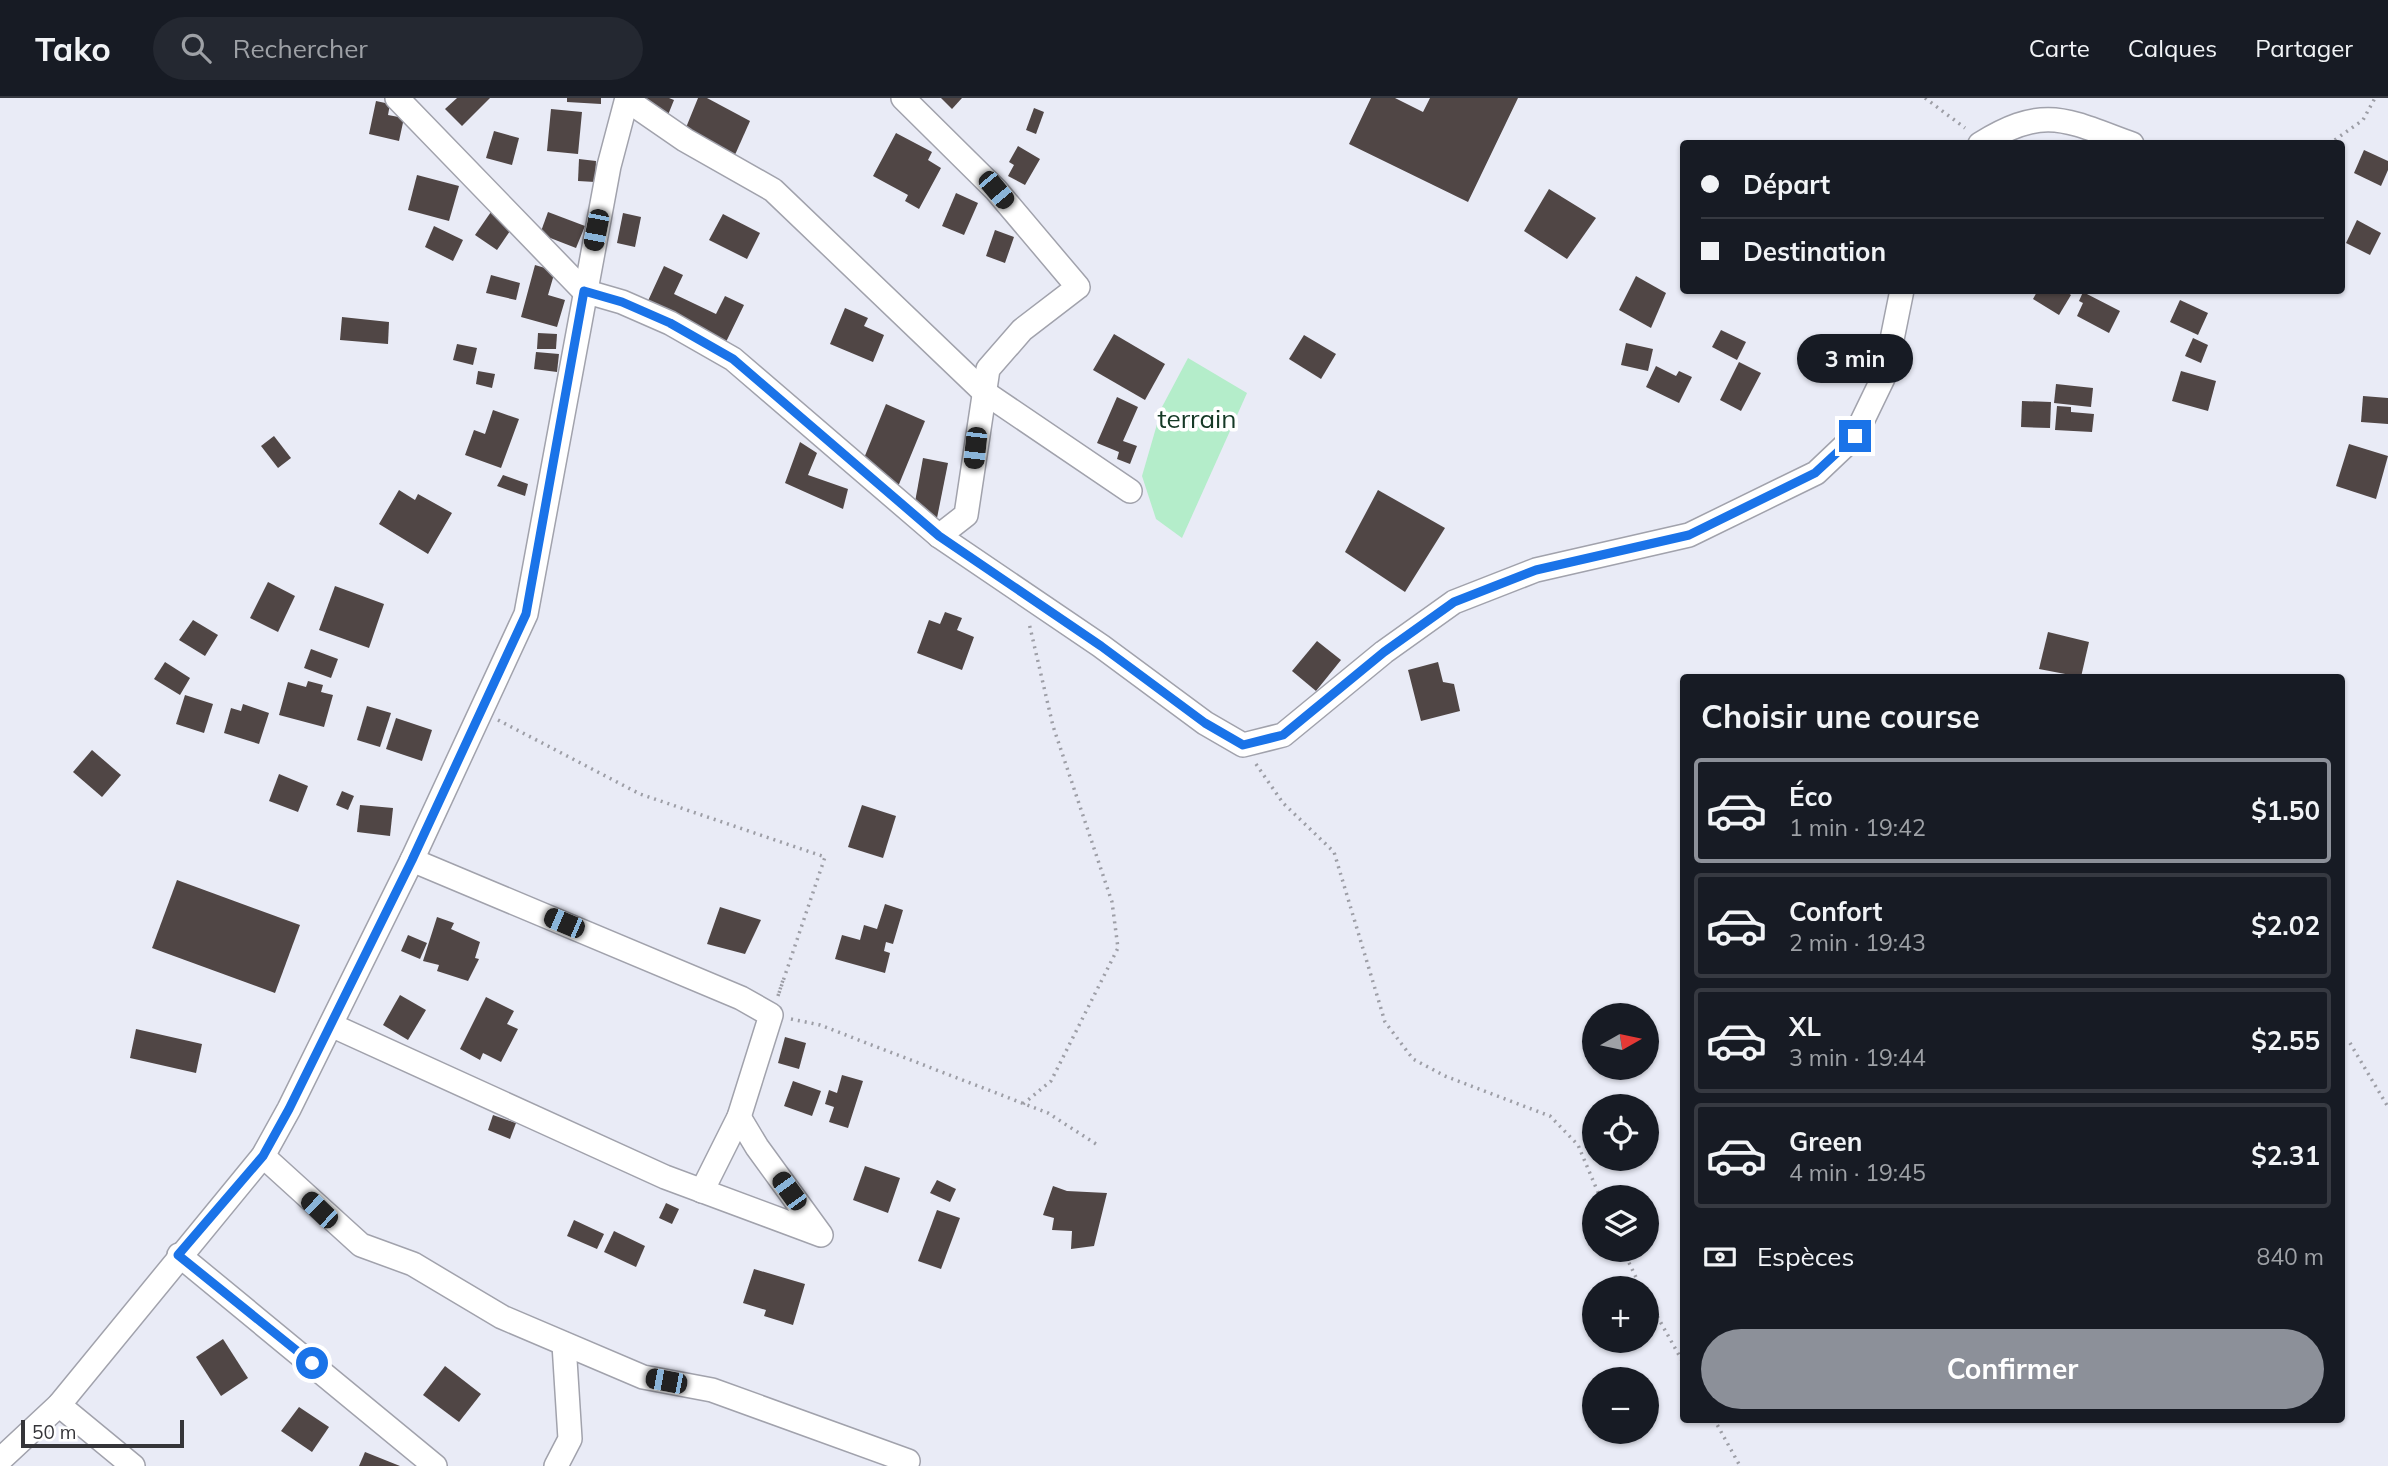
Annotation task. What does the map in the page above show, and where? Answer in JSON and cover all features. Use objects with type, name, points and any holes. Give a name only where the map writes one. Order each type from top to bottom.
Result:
[{"type":"street","points":[[397,98],[584,291],[622,302],[670,323],[733,359],[939,536],[1205,723],[1243,745],[1283,735],[1384,652],[1454,602],[1536,570],[1689,535],[1815,473],[1855,436],[1873,399],[1885,374],[1901,294]]},
{"type":"street","points":[[903,98],[996,190],[1078,287],[1023,330],[988,369],[966,515],[939,536]]},
{"type":"street","points":[[0,1460],[59,1405],[178,1255],[263,1156],[412,860],[526,614],[584,291],[614,143],[627,99],[685,140],[773,190],[984,392],[1130,491]]},
{"type":"street","points":[[1987,140],[2007,127],[2045,117],[2119,140]]},
{"type":"street","points":[[412,860],[741,998],[771,1015],[739,1117],[702,1191]]},
{"type":"street","points":[[331,1025],[664,1177],[821,1235],[757,1147],[739,1117]]},
{"type":"street","points":[[263,1156],[361,1245],[413,1264],[502,1317],[643,1377],[712,1390],[908,1461]]},
{"type":"street","points":[[178,1255],[435,1466]]},
{"type":"street","points":[[555,1466],[570,1439],[564,1344]]},
{"type":"street","points":[[59,1405],[133,1466]]},
{"type":"path","points":[[1925,98],[1978,140]]},
{"type":"path","points":[[2335,140],[2363,120],[2375,98]]},
{"type":"path","points":[[1021,592],[1053,726],[1112,902],[1118,948],[1051,1081],[1023,1104]]},
{"type":"path","points":[[481,711],[640,794],[825,857],[771,1015]]},
{"type":"path","points":[[1243,745],[1283,803],[1334,852],[1385,1022],[1413,1059],[1445,1076],[1550,1116],[1578,1145],[1595,1185]]},
{"type":"path","points":[[771,1015],[783,980]]},
{"type":"path","points":[[771,1015],[820,1025],[1048,1113],[1096,1144]]},
{"type":"path","points":[[2350,1043],[2388,1107]]},
{"type":"path","points":[[1659,1319],[1680,1357]]},
{"type":"path","points":[[1716,1423],[1740,1466]]},
{"type":"green space","name":"terrain","points":[[1188,358],[1247,393],[1182,538],[1156,519],[1142,476],[1162,407]]},
{"type":"building","points":[[457,98],[490,98],[462,126],[445,109]]},
{"type":"building","points":[[567,98],[601,98],[601,104],[567,102]]},
{"type":"building","points":[[642,98],[669,98],[674,100],[668,115]]},
{"type":"building","points":[[698,98],[707,98],[750,121],[734,157],[685,130]]},
{"type":"building","points":[[941,98],[962,98],[952,109]]},
{"type":"building","points":[[1371,98],[1395,98],[1423,112],[1430,98],[1518,98],[1468,202],[1349,144]]},
{"type":"building","points":[[376,101],[390,104],[388,115],[404,118],[399,141],[369,134]]},
{"type":"building","points":[[1034,108],[1044,112],[1036,134],[1026,130]]},
{"type":"building","points":[[551,109],[582,112],[578,154],[547,151]]},
{"type":"building","points":[[494,131],[519,138],[512,165],[486,158]]},
{"type":"building","points":[[896,133],[932,152],[928,160],[941,168],[919,209],[905,201],[908,195],[873,176]]},
{"type":"building","points":[[1018,146],[1040,159],[1025,185],[1008,176],[1014,165],[1009,162]]},
{"type":"building","points":[[2364,150],[2388,161],[2388,170],[2381,186],[2354,173]]},
{"type":"building","points":[[579,159],[596,161],[595,182],[578,181]]},
{"type":"building","points":[[417,175],[459,186],[449,221],[408,210]]},
{"type":"building","points":[[1549,189],[1596,218],[1567,259],[1524,231]]},
{"type":"building","points":[[956,193],[978,203],[964,235],[942,226]]},
{"type":"building","points":[[493,209],[514,225],[497,250],[475,235]]},
{"type":"building","points":[[548,212],[585,226],[576,248],[540,234]]},
{"type":"building","points":[[623,213],[641,217],[635,247],[617,243]]},
{"type":"building","points":[[723,214],[760,233],[747,259],[709,240]]},
{"type":"building","points":[[2357,220],[2381,233],[2370,255],[2346,243]]},
{"type":"building","points":[[434,226],[463,240],[453,261],[425,247]]},
{"type":"building","points":[[995,230],[1014,237],[1005,263],[986,256]]},
{"type":"building","points":[[535,265],[555,271],[548,295],[565,300],[557,327],[521,317]]},
{"type":"building","points":[[664,266],[683,275],[674,294],[716,314],[725,296],[744,305],[726,342],[647,303]]},
{"type":"building","points":[[491,275],[520,283],[516,300],[486,293]]},
{"type":"building","points":[[1636,276],[1666,293],[1651,328],[1619,310]]},
{"type":"building","points":[[2036,294],[2071,295],[2059,315],[2033,299]]},
{"type":"building","points":[[2082,294],[2087,294],[2120,311],[2109,333],[2077,316],[2083,303],[2079,301]]},
{"type":"building","points":[[2180,300],[2208,313],[2198,335],[2170,322]]},
{"type":"building","points":[[845,308],[868,318],[864,326],[884,335],[873,362],[830,344]]},
{"type":"building","points":[[342,317],[389,322],[388,344],[340,340]]},
{"type":"building","points":[[1721,330],[1746,342],[1737,360],[1712,347]]},
{"type":"building","points":[[538,333],[557,334],[556,349],[537,349]]},
{"type":"building","points":[[1114,334],[1165,364],[1145,400],[1093,370]]},
{"type":"building","points":[[1304,335],[1336,354],[1321,379],[1289,359]]},
{"type":"building","points":[[2193,338],[2208,345],[2201,363],[2185,356]]},
{"type":"building","points":[[1626,343],[1653,349],[1648,371],[1621,365]]},
{"type":"building","points":[[457,344],[477,348],[473,365],[453,360]]},
{"type":"building","points":[[536,352],[559,354],[557,372],[534,369]]},
{"type":"building","points":[[1739,362],[1761,373],[1741,411],[1720,400]]},
{"type":"building","points":[[1656,366],[1676,376],[1679,371],[1692,377],[1679,403],[1646,387]]},
{"type":"building","points":[[478,371],[495,374],[492,388],[476,384]]},
{"type":"building","points":[[2181,371],[2216,381],[2208,411],[2172,401]]},
{"type":"building","points":[[2056,384],[2093,388],[2091,407],[2054,403]]},
{"type":"building","points":[[2363,396],[2388,398],[2388,424],[2361,422]]},
{"type":"building","points":[[1117,397],[1138,407],[1123,441],[1137,446],[1130,464],[1117,459],[1119,452],[1097,443]]},
{"type":"building","points":[[2022,401],[2051,402],[2050,428],[2021,427]]},
{"type":"building","points":[[886,404],[925,421],[895,494],[862,463]]},
{"type":"building","points":[[2057,406],[2071,407],[2071,412],[2094,414],[2092,432],[2055,430]]},
{"type":"building","points":[[493,410],[519,419],[501,468],[465,455],[474,430],[485,434]]},
{"type":"building","points":[[274,436],[291,458],[278,468],[261,446]]},
{"type":"building","points":[[800,442],[817,453],[808,475],[848,489],[843,509],[785,483]]},
{"type":"building","points":[[2349,444],[2388,456],[2376,499],[2336,486]]},
{"type":"building","points":[[923,458],[948,463],[936,523],[915,502]]},
{"type":"building","points":[[503,475],[528,484],[525,496],[497,486]]},
{"type":"building","points":[[399,490],[415,500],[418,494],[452,513],[428,554],[379,524]]},
{"type":"building","points":[[1378,490],[1445,528],[1405,592],[1345,552]]},
{"type":"building","points":[[268,582],[295,596],[278,632],[250,618]]},
{"type":"building","points":[[335,586],[384,604],[369,648],[319,630]]},
{"type":"building","points":[[945,612],[962,618],[957,630],[974,637],[962,670],[917,653],[929,620],[940,624]]},
{"type":"building","points":[[193,620],[218,635],[205,656],[179,640]]},
{"type":"building","points":[[2048,632],[2089,642],[2082,674],[2039,669]]},
{"type":"building","points":[[1317,641],[1341,660],[1316,691],[1292,671]]},
{"type":"building","points":[[311,649],[338,659],[331,678],[304,668]]},
{"type":"building","points":[[165,662],[190,678],[180,695],[154,679]]},
{"type":"building","points":[[1438,662],[1443,682],[1454,684],[1460,711],[1421,721],[1408,670]]},
{"type":"building","points":[[308,681],[323,685],[321,692],[333,695],[324,727],[279,715],[288,682],[306,687]]},
{"type":"building","points":[[185,695],[213,704],[204,733],[176,724]]},
{"type":"building","points":[[243,704],[269,713],[259,744],[224,733],[231,708],[241,711]]},
{"type":"building","points":[[367,706],[391,713],[380,747],[357,740]]},
{"type":"building","points":[[396,718],[432,730],[422,761],[386,749]]},
{"type":"building","points":[[92,750],[121,775],[102,797],[73,772]]},
{"type":"building","points":[[279,774],[308,786],[298,812],[269,801]]},
{"type":"building","points":[[342,791],[354,796],[348,810],[336,805]]},
{"type":"building","points":[[360,805],[393,808],[390,836],[357,832]]},
{"type":"building","points":[[862,805],[896,816],[883,858],[848,847]]},
{"type":"building","points":[[177,880],[300,925],[275,993],[152,948]]},
{"type":"building","points":[[885,904],[903,910],[893,944],[886,942],[884,951],[890,953],[885,973],[835,959],[842,935],[860,940],[864,925],[877,929]]},
{"type":"building","points":[[720,907],[761,920],[745,954],[707,944]]},
{"type":"building","points":[[437,917],[454,923],[451,929],[480,942],[475,958],[479,959],[468,981],[437,971],[439,965],[423,961]]},
{"type":"building","points":[[408,935],[427,943],[420,959],[401,951]]},
{"type":"building","points":[[400,995],[426,1010],[408,1040],[383,1025]]},
{"type":"building","points":[[486,997],[514,1011],[507,1024],[518,1029],[501,1062],[483,1053],[480,1060],[460,1049]]},
{"type":"building","points":[[136,1029],[202,1044],[196,1073],[130,1058]]},
{"type":"building","points":[[785,1037],[806,1043],[799,1069],[778,1063]]},
{"type":"building","points":[[842,1075],[863,1081],[848,1128],[829,1122],[834,1107],[825,1104],[829,1090],[837,1093]]},
{"type":"building","points":[[793,1081],[821,1091],[812,1116],[784,1106]]},
{"type":"building","points":[[493,1115],[516,1123],[510,1139],[488,1130]]},
{"type":"building","points":[[865,1166],[900,1178],[888,1213],[853,1200]]},
{"type":"building","points":[[937,1180],[956,1189],[950,1202],[930,1193]]},
{"type":"building","points":[[1053,1186],[1067,1191],[1107,1193],[1094,1246],[1071,1249],[1072,1231],[1052,1230],[1054,1218],[1043,1215]]},
{"type":"building","points":[[666,1203],[679,1209],[672,1224],[659,1218]]},
{"type":"building","points":[[937,1210],[960,1218],[941,1269],[918,1261]]},
{"type":"building","points":[[574,1220],[604,1234],[597,1249],[567,1236]]},
{"type":"building","points":[[614,1231],[645,1246],[636,1267],[604,1252]]},
{"type":"building","points":[[754,1269],[805,1284],[793,1325],[764,1316],[766,1310],[743,1303]]},
{"type":"building","points":[[223,1339],[248,1378],[221,1396],[196,1357]]},
{"type":"building","points":[[445,1366],[481,1394],[459,1422],[423,1395]]},
{"type":"building","points":[[299,1407],[329,1427],[312,1452],[281,1431]]},
{"type":"building","points":[[365,1452],[400,1466],[359,1466]]},
{"type":"route","points":[[312,1363],[178,1255],[263,1156],[289,1109],[412,860],[526,614],[584,291],[622,302],[670,323],[733,359],[886,494],[939,536],[1101,646],[1205,723],[1243,745],[1283,735],[1384,652],[1454,602],[1536,570],[1689,535],[1815,473],[1855,436]]}]
